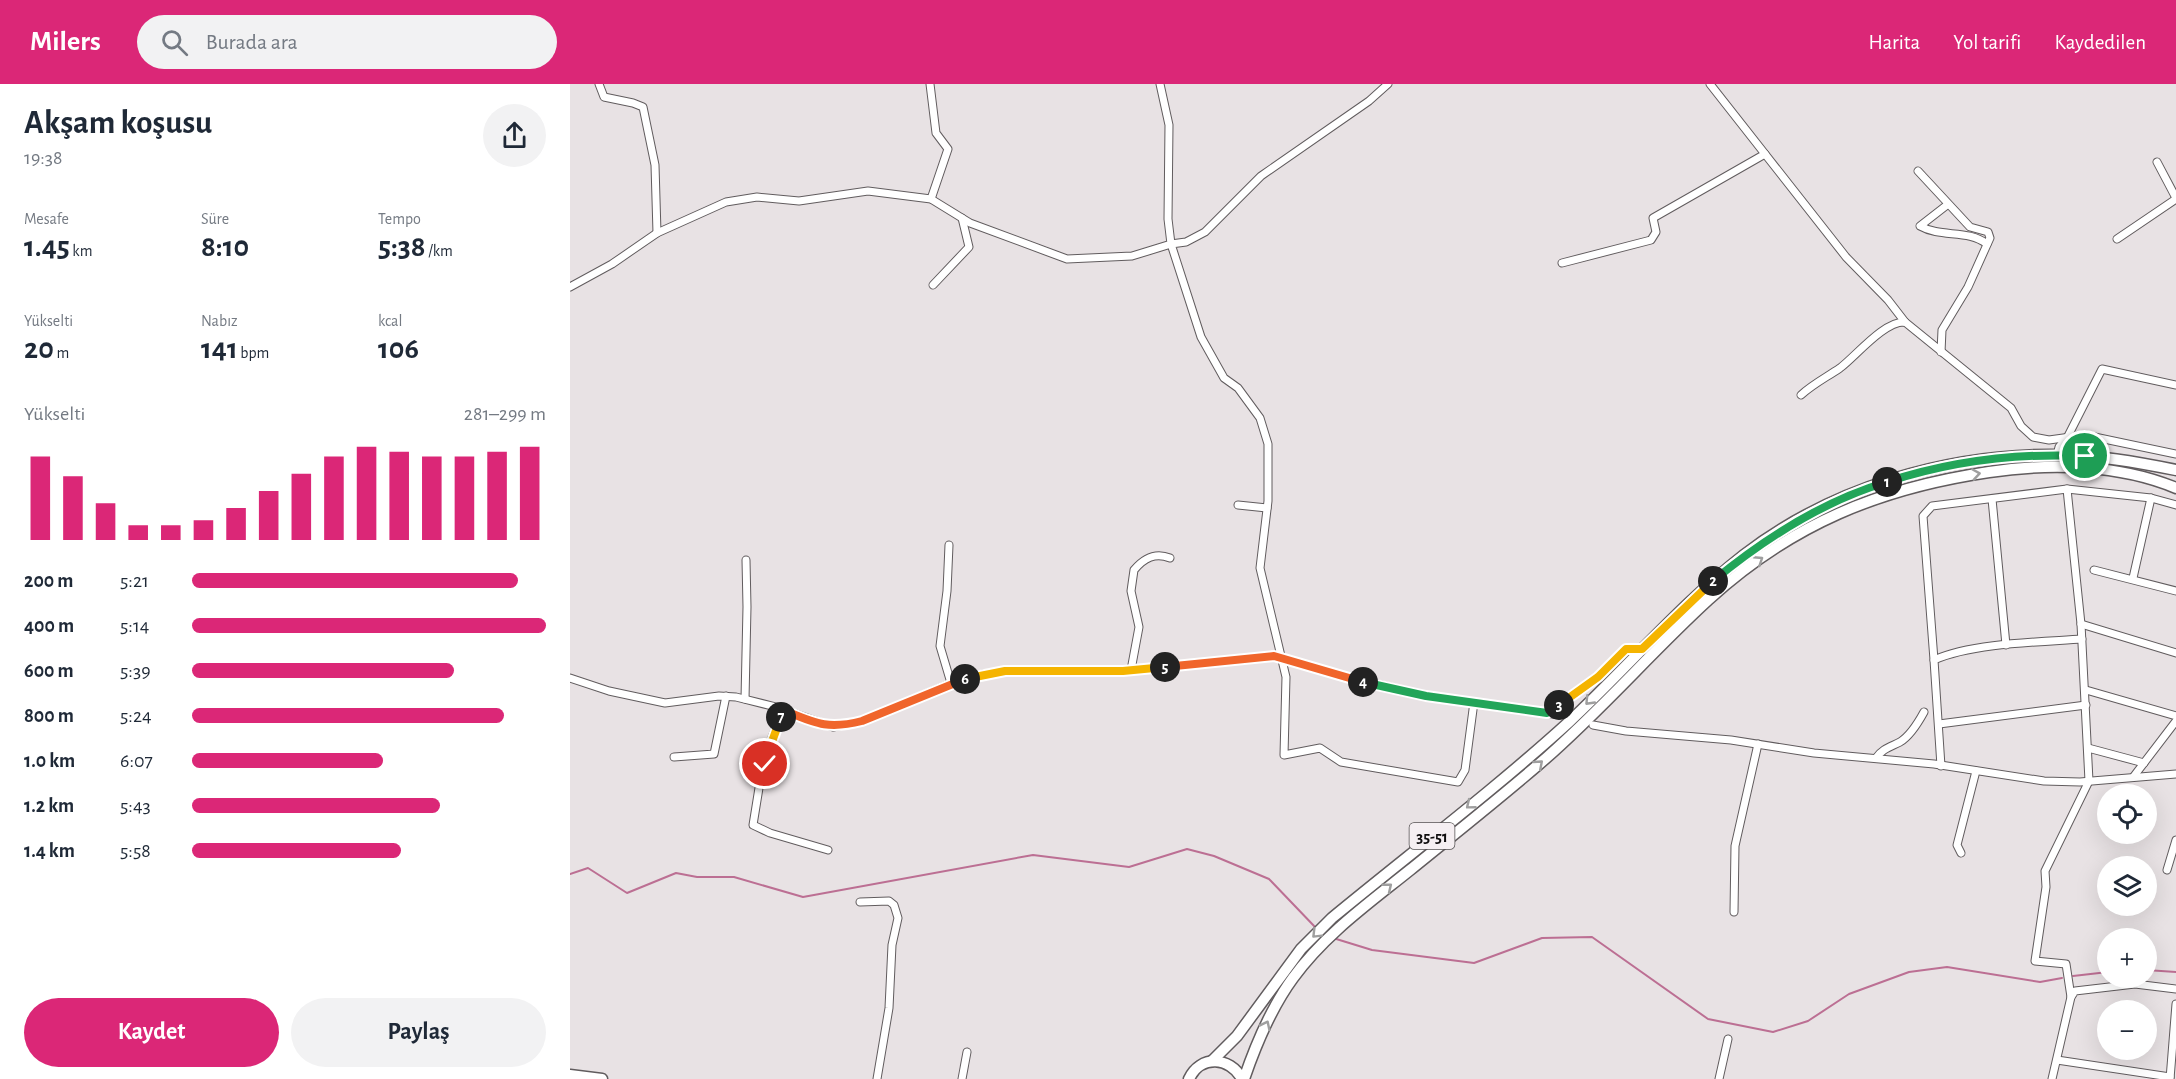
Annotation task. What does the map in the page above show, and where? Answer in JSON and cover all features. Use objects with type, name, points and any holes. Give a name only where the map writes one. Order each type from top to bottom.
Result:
[{"type":"main road","name":"35-51","points":[[1188,1077],[1197,1067],[1212,1061],[1237,1036],[1301,949],[1332,918],[1546,742],[1701,591],[1746,554],[1802,519],[1863,489],[1912,474],[1973,461],[2057,455],[2130,461],[2176,470]]},
{"type":"main road","name":"35-51","points":[[1212,1061],[1231,1066],[1243,1079],[1254,1050],[1277,1003],[1311,955],[1343,925],[1541,762],[1710,598],[1748,568],[1838,512],[1892,492],[1943,479],[2023,468],[2094,470],[2133,475],[2176,488]]},
{"type":"main road","points":[[570,1075],[602,1079]]},
{"type":"street","points":[[599,84],[604,97],[643,107],[655,165],[657,233]]},
{"type":"street","points":[[930,84],[936,133],[948,149],[931,200]]},
{"type":"street","points":[[1160,84],[1169,125],[1170,244],[1201,337],[1224,378],[1238,388],[1260,418],[1268,444],[1267,508],[1260,568],[1270,618],[1286,677],[1284,755],[1320,748],[1341,762],[1458,782],[1465,770],[1474,702]]},
{"type":"street","points":[[570,287],[612,264],[657,233],[726,202],[757,197],[798,201],[868,191],[931,200],[962,218],[1067,259],[1132,256],[1170,244],[1186,243],[1205,232],[1262,176],[1369,101],[1388,84]]},
{"type":"street","points":[[1710,84],[1846,257],[1888,300],[1905,322],[2011,408],[2021,426],[2033,437],[2049,440],[2085,435],[2176,454]]},
{"type":"street","points":[[1562,263],[1651,240],[1656,232],[1653,218],[1765,154]]},
{"type":"street","points":[[2117,239],[2176,198],[2157,162]]},
{"type":"street","points":[[1918,171],[1947,205],[1970,227],[1988,232],[1990,238],[1968,287],[1942,330],[1941,352]]},
{"type":"street","points":[[1947,205],[1920,226],[1928,231],[1973,236],[1987,244]]},
{"type":"street","points":[[933,285],[969,246],[962,218]]},
{"type":"street","points":[[1801,395],[1839,368],[1887,328],[1898,322],[1905,322]]},
{"type":"street","points":[[2057,455],[2059,447],[2068,436],[2102,369],[2176,385]]},
{"type":"street","points":[[2052,1079],[2071,997],[2066,964],[2035,961],[2046,887],[2045,871],[2089,781],[2086,690],[2067,489]]},
{"type":"street","points":[[1941,766],[1923,516],[1932,506],[2067,489],[2151,498],[2176,505]]},
{"type":"street","points":[[2133,578],[2151,498]]},
{"type":"street","points":[[1992,499],[2006,645]]},
{"type":"street","points":[[1239,505],[1267,508]]},
{"type":"street","points":[[949,545],[947,591],[940,646],[951,683]]},
{"type":"street","points":[[1131,670],[1140,627],[1131,591],[1134,570],[1151,556],[1162,555],[1170,558]]},
{"type":"street","points":[[745,699],[746,560]]},
{"type":"street","points":[[2094,570],[2133,578],[2176,591]]},
{"type":"street","points":[[2081,624],[2176,653]]},
{"type":"street","points":[[1934,660],[1957,652],[2006,645],[2082,639]]},
{"type":"street","points":[[1547,713],[1598,677],[1626,649],[1642,649]]},
{"type":"street","points":[[570,678],[609,691],[665,703],[726,696],[783,710],[825,725],[846,725],[862,721],[951,683],[978,675],[1005,671],[1131,670],[1274,656],[1361,681],[1426,696],[1560,715]]},
{"type":"street","points":[[2086,690],[2176,716]]},
{"type":"street","points":[[674,758],[714,754],[726,696]]},
{"type":"street","points":[[1939,724],[2086,705]]},
{"type":"street","points":[[783,710],[770,747],[765,751],[753,825],[770,833],[828,850]]},
{"type":"street","points":[[1876,758],[1881,751],[1902,741],[1918,723],[1924,712]]},
{"type":"street","points":[[2134,777],[2176,721]]},
{"type":"street","points":[[1593,725],[1626,731],[1941,766],[2044,781],[2089,781],[2176,774]]},
{"type":"street","points":[[1734,912],[1735,846],[1758,744]]},
{"type":"street","points":[[2088,748],[2144,763]]},
{"type":"street","points":[[1960,854],[1957,845],[1976,771]]},
{"type":"street","points":[[2167,870],[2176,840]]},
{"type":"street","points":[[860,902],[889,901],[894,905],[898,918],[892,945],[889,1008],[877,1079]]},
{"type":"street","points":[[2071,997],[2075,991],[2089,988],[2135,984],[2176,988]]},
{"type":"street","points":[[2057,1060],[2170,1078],[2174,1056],[2176,1004]]},
{"type":"street","points":[[1719,1079],[1728,1039]]},
{"type":"street","points":[[962,1079],[967,1052]]},
{"type":"waterway","points":[[570,874],[588,868],[627,893],[676,873],[697,877],[734,877],[803,897],[1033,855],[1129,867],[1187,849],[1214,856],[1269,879],[1316,928]]},
{"type":"waterway","points":[[1333,938],[1372,950],[1474,963],[1542,938],[1592,937],[1708,1019],[1773,1032],[1808,1021],[1849,994],[1909,972],[1947,967],[2040,982],[2062,978]]},
{"type":"waterway","points":[[2157,971],[2176,972]]},
{"type":"waterway","points":[[2073,976],[2097,973]]},
{"type":"route","points":[[765,764],[765,751],[770,747],[783,710],[816,723],[833,727],[846,725],[862,721],[957,681],[1005,671],[1123,671],[1274,656],[1330,673],[1426,696],[1547,713],[1598,677],[1626,649],[1642,649],[1701,591],[1746,554],[1802,519],[1863,489],[1912,474],[1973,461],[2030,455],[2085,456]]}]
